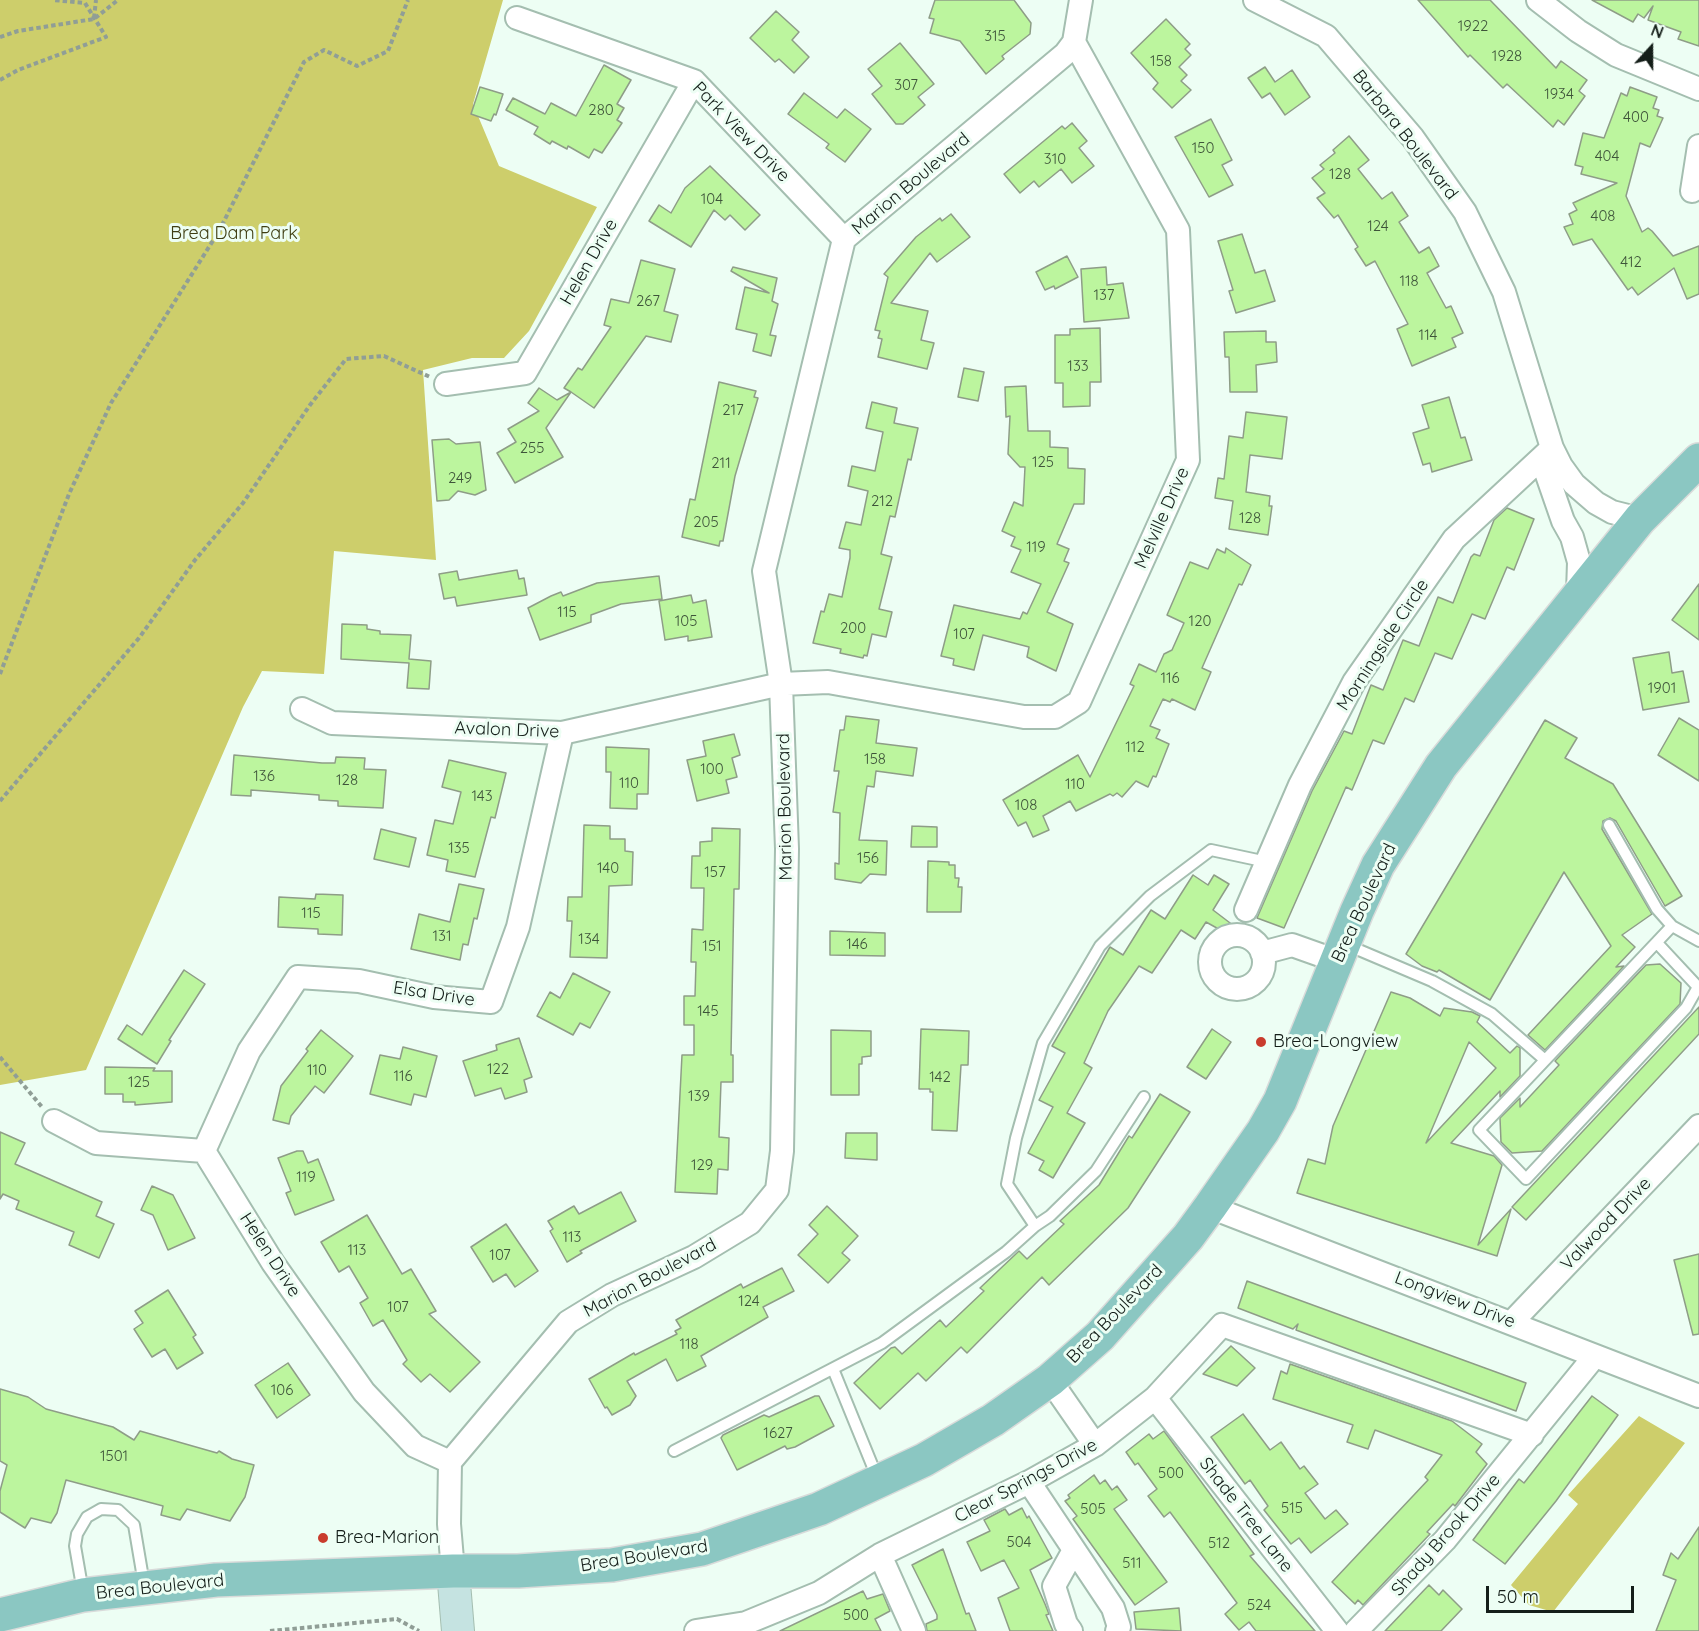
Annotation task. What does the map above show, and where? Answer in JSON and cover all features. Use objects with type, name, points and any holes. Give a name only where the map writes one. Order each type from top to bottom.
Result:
[{"type":"main road","name":"Brea Boulevard","points":[[0,1615],[83,1595],[216,1580],[453,1570],[518,1571],[612,1565],[702,1549],[778,1524],[879,1481],[924,1460],[993,1420],[1050,1380],[1100,1336],[1188,1237],[1263,1131],[1280,1101],[1378,865],[1441,766],[1578,592],[1640,519],[1699,460]]},
{"type":"street","points":[[1074,42],[1081,0]]},
{"type":"street","name":"Barbara Boulevard","points":[[1255,0],[1326,36],[1413,138],[1465,212],[1504,292],[1552,448],[1574,484],[1596,503],[1612,512],[1640,519]]},
{"type":"street","points":[[1538,0],[1578,31],[1616,55],[1699,89]]},
{"type":"street","name":"Park View Drive","points":[[517,18],[694,81],[844,239]]},
{"type":"street","name":"Marion Boulevard","points":[[450,1462],[568,1322],[612,1294],[694,1257],[750,1223],[777,1190],[782,1151],[787,849],[781,684],[764,571],[844,239],[1048,69],[1074,42]]},
{"type":"street","name":"Melville Drive","points":[[781,684],[828,682],[1024,717],[1055,717],[1079,702],[1188,460],[1178,230],[1074,42]]},
{"type":"street","name":"Helen Drive","points":[[446,384],[525,373],[694,81]]},
{"type":"street","points":[[1692,191],[1699,146]]},
{"type":"street","name":"Barbara Boulevard","points":[[1552,448],[1546,472],[1576,554],[1578,592]]},
{"type":"street","name":"Morningside Circle","points":[[1246,910],[1300,785],[1354,682],[1454,539],[1552,448]]},
{"type":"street","name":"Avalon Drive","points":[[302,709],[332,723],[562,733],[781,684]]},
{"type":"street","name":"Elsa Drive","points":[[204,1151],[249,1051],[298,977],[360,981],[434,997],[491,1002],[518,927],[562,733]]},
{"type":"street","points":[[1262,953],[1292,945],[1340,953]]},
{"type":"street","points":[[54,1121],[96,1143],[204,1151]]},
{"type":"street","name":"Valwood Drive","points":[[1512,1322],[1699,1126]]},
{"type":"street","name":"Helen Drive","points":[[204,1151],[273,1263],[364,1392],[415,1446],[450,1462]]},
{"type":"street","name":"Longview Drive","points":[[1210,1207],[1699,1396]]},
{"type":"street","name":"Clear Springs Drive","points":[[696,1631],[748,1627],[819,1593],[880,1555],[1029,1482],[1095,1445],[1155,1398],[1222,1326],[1532,1435]]},
{"type":"street","name":"Shady Brook Drive","points":[[1356,1631],[1445,1540],[1594,1357]]},
{"type":"street","points":[[1050,1380],[1095,1445]]},
{"type":"street","name":"Shade Tree Lane","points":[[1155,1398],[1337,1631]]},
{"type":"street","points":[[450,1462],[449,1524],[458,1631]]},
{"type":"street","points":[[1029,1482],[1113,1608],[1119,1627],[1117,1631]]},
{"type":"street","points":[[1071,1631],[1066,1624],[1054,1586],[1074,1550]]},
{"type":"street","points":[[880,1555],[914,1631]]},
{"type":"lane","points":[[1610,825],[1657,909],[1672,926],[1699,941]]},
{"type":"lane","points":[[1035,1226],[1007,1184],[1016,1138],[1043,1042],[1100,946],[1150,897],[1211,850],[1267,862]]},
{"type":"lane","points":[[1657,943],[1698,987],[1686,1008],[1527,1179],[1479,1130],[1672,926]]},
{"type":"lane","points":[[1340,953],[1432,981],[1492,1014],[1545,1060]]},
{"type":"lane","points":[[674,1451],[882,1343],[1006,1252],[1050,1216],[1096,1171],[1144,1096]]},
{"type":"lane","points":[[833,1369],[879,1481]]},
{"type":"lane","points":[[83,1595],[75,1546],[77,1534],[87,1517],[101,1509],[118,1510],[134,1525],[145,1587]]},
{"type":"path","points":[[0,80],[18,70],[106,37],[85,3],[53,0]]},
{"type":"path","points":[[93,19],[96,0]]},
{"type":"path","points":[[0,37],[18,31],[93,19],[118,0]]},
{"type":"path","points":[[0,674],[69,494],[111,403],[219,231],[304,62],[324,50],[357,66],[388,51],[408,0]]},
{"type":"path","points":[[0,801],[139,638],[195,560],[243,503],[310,405],[346,359],[384,356],[446,384]]},
{"type":"path","points":[[0,1058],[54,1121]]},
{"type":"path","points":[[270,1631],[398,1619],[418,1631]]},
{"type":"green space","name":"Brea Dam Park","points":[[0,0],[503,0],[473,104],[499,166],[597,207],[529,331],[504,358],[472,358],[423,370],[436,560],[334,551],[324,674],[262,671],[243,707],[86,1070],[0,1085]]},
{"type":"green space","points":[[1639,1416],[1685,1443],[1553,1612],[1529,1605],[1511,1585],[1578,1504],[1568,1495]]},
{"type":"building","points":[[935,0],[1014,0],[1031,23],[1030,34],[1002,56],[1004,59],[986,74],[960,41],[930,33],[934,19],[929,18]]},
{"type":"building","points":[[1418,0],[1490,0],[1556,68],[1561,61],[1587,80],[1579,91],[1585,96],[1564,125],[1558,120],[1553,127],[1507,84],[1503,88],[1470,55],[1468,57]]},
{"type":"building","points":[[1592,0],[1699,0],[1699,46],[1678,39],[1681,32],[1648,20],[1653,6],[1644,18],[1638,14],[1633,22]]},
{"type":"building","points":[[776,11],[799,32],[792,40],[809,57],[794,73],[779,59],[775,62],[750,38]]},
{"type":"building","points":[[1166,19],[1190,44],[1185,49],[1191,55],[1179,67],[1187,75],[1181,81],[1191,90],[1172,108],[1153,89],[1158,83],[1131,53]]},
{"type":"building","points":[[900,43],[934,84],[918,97],[925,105],[903,124],[896,124],[872,94],[882,86],[868,69]]},
{"type":"building","points":[[604,65],[631,80],[617,104],[624,108],[617,120],[622,123],[602,153],[594,149],[589,158],[568,146],[567,149],[552,141],[550,144],[534,134],[538,127],[506,110],[513,98],[545,114],[551,103],[576,116]]},
{"type":"building","points":[[1265,67],[1275,82],[1292,70],[1310,97],[1285,115],[1270,93],[1262,98],[1248,78]]},
{"type":"building","points":[[480,87],[503,94],[496,115],[494,114],[491,121],[471,114]]},
{"type":"building","points":[[1630,87],[1657,97],[1653,108],[1659,110],[1657,116],[1663,118],[1650,147],[1640,143],[1626,196],[1642,232],[1648,228],[1652,231],[1673,256],[1699,246],[1699,294],[1687,299],[1674,268],[1638,295],[1632,287],[1628,290],[1592,239],[1573,245],[1564,227],[1573,224],[1569,214],[1577,210],[1573,203],[1617,183],[1581,174],[1583,167],[1575,165],[1583,133],[1604,138],[1621,93],[1627,96]]},
{"type":"building","points":[[804,93],[837,118],[845,109],[871,129],[845,162],[826,148],[829,144],[788,114]]},
{"type":"building","points":[[1211,119],[1232,160],[1222,165],[1233,185],[1209,197],[1175,137]]},
{"type":"building","points":[[1072,123],[1087,141],[1079,148],[1094,166],[1072,183],[1061,169],[1039,187],[1034,181],[1020,193],[1004,174],[1062,126],[1065,129]]},
{"type":"building","points":[[1349,136],[1369,160],[1358,169],[1382,199],[1392,192],[1408,216],[1399,222],[1419,253],[1429,247],[1439,266],[1427,273],[1446,308],[1451,306],[1463,333],[1452,338],[1456,347],[1412,366],[1397,329],[1408,324],[1375,261],[1366,266],[1355,249],[1358,247],[1338,215],[1334,218],[1317,198],[1325,193],[1312,178],[1324,169],[1320,165],[1335,153],[1333,150]]},
{"type":"building","points":[[710,166],[760,215],[745,230],[730,215],[725,220],[714,210],[691,247],[649,221],[659,205],[671,213],[685,188]]},
{"type":"building","points":[[951,214],[970,237],[937,262],[930,253],[891,303],[928,311],[921,340],[934,343],[927,369],[878,357],[882,339],[878,338],[880,331],[875,330],[888,277],[884,274],[916,237],[940,218],[942,221]]},
{"type":"building","points":[[1242,234],[1255,273],[1265,270],[1275,301],[1236,313],[1229,291],[1233,290],[1218,241]]},
{"type":"building","points":[[1067,256],[1078,277],[1055,289],[1054,286],[1045,290],[1036,272]]},
{"type":"building","points":[[641,260],[675,269],[664,311],[678,315],[671,342],[646,336],[594,408],[564,388],[578,368],[582,370],[611,327],[604,325],[611,299],[629,303]]},
{"type":"building","points":[[733,267],[777,278],[772,301],[778,304],[770,335],[776,336],[771,356],[753,351],[757,334],[736,329],[745,287],[769,293],[731,271]]},
{"type":"building","points":[[1106,267],[1107,285],[1123,283],[1129,318],[1084,322],[1081,269]]},
{"type":"building","points":[[1100,328],[1101,382],[1090,382],[1090,406],[1063,407],[1063,383],[1055,383],[1055,335],[1070,335],[1070,329]]},
{"type":"building","points":[[1266,331],[1266,342],[1276,342],[1277,362],[1256,365],[1257,392],[1230,392],[1229,357],[1225,357],[1224,332]]},
{"type":"building","points":[[964,368],[984,372],[978,401],[958,397]]},
{"type":"building","points":[[719,382],[756,391],[754,397],[758,398],[735,476],[723,541],[720,541],[719,546],[682,537],[690,499],[695,500]]},
{"type":"building","points":[[1026,386],[1028,431],[1050,431],[1050,447],[1068,448],[1068,468],[1085,469],[1084,504],[1074,504],[1057,544],[1069,549],[1064,561],[1069,563],[1047,612],[1073,624],[1056,671],[1027,657],[1029,647],[983,635],[974,670],[953,665],[954,659],[941,656],[954,605],[1020,619],[1023,612],[1027,614],[1041,584],[1011,572],[1021,550],[1011,546],[1015,537],[1002,531],[1014,502],[1023,506],[1025,467],[1020,467],[1008,454],[1010,416],[1006,417],[1005,387]]},
{"type":"building","points":[[539,388],[557,400],[571,392],[546,428],[563,457],[515,483],[497,453],[516,442],[508,429],[539,411],[528,403]]},
{"type":"building","points":[[1449,397],[1461,438],[1465,437],[1472,460],[1432,472],[1430,463],[1423,465],[1413,433],[1429,428],[1422,405]]},
{"type":"building","points":[[872,402],[897,408],[894,423],[918,428],[911,460],[908,459],[895,517],[890,516],[881,554],[892,557],[879,609],[892,612],[886,637],[872,634],[867,656],[864,655],[863,658],[840,653],[841,649],[813,643],[821,611],[824,612],[829,594],[842,597],[850,558],[850,550],[839,548],[846,522],[861,525],[868,491],[848,486],[852,466],[875,471],[883,432],[866,428]]},
{"type":"building","points":[[1246,412],[1287,417],[1282,459],[1250,455],[1246,492],[1270,496],[1269,506],[1272,506],[1268,535],[1229,529],[1233,501],[1215,498],[1218,478],[1224,479],[1229,436],[1243,438]]},
{"type":"building","points":[[449,439],[456,444],[480,442],[486,490],[475,495],[458,491],[449,500],[437,501],[432,440]]},
{"type":"building","points":[[1507,508],[1534,519],[1514,570],[1507,567],[1485,619],[1472,614],[1452,659],[1435,653],[1414,702],[1405,698],[1384,744],[1373,740],[1352,790],[1346,787],[1284,928],[1257,918],[1312,791],[1344,731],[1352,734],[1371,685],[1383,690],[1403,640],[1419,646],[1438,597],[1453,603],[1471,557],[1474,554],[1480,556],[1494,520]]},
{"type":"building","points":[[1226,548],[1251,565],[1242,585],[1239,584],[1202,668],[1211,672],[1195,710],[1172,699],[1170,702],[1163,699],[1150,726],[1160,730],[1156,738],[1169,744],[1156,777],[1153,776],[1148,787],[1136,781],[1122,797],[1117,793],[1113,796],[1110,794],[1076,811],[1070,801],[1043,816],[1049,830],[1033,837],[1026,822],[1018,826],[1003,800],[1078,755],[1090,777],[1134,686],[1130,684],[1139,664],[1156,672],[1164,654],[1172,650],[1184,623],[1167,615],[1190,562],[1208,569],[1217,549],[1225,553]]},
{"type":"building","points":[[517,570],[519,579],[524,578],[527,595],[457,606],[455,597],[444,599],[439,574],[457,571],[459,580]]},
{"type":"building","points":[[659,576],[662,599],[621,604],[591,615],[591,622],[540,640],[528,608],[561,592],[563,596],[597,583]]},
{"type":"building","points":[[1699,584],[1699,640],[1672,620]]},
{"type":"building","points":[[691,595],[693,603],[706,600],[712,637],[688,641],[688,636],[665,640],[659,601]]},
{"type":"building","points":[[342,624],[367,625],[367,629],[380,631],[380,634],[411,635],[409,659],[431,661],[429,689],[407,688],[409,663],[341,659]]},
{"type":"building","points":[[1669,652],[1672,673],[1683,671],[1689,702],[1643,710],[1633,658]]},
{"type":"building","points":[[846,716],[879,720],[876,743],[917,748],[913,776],[876,771],[874,787],[867,786],[859,840],[887,841],[886,875],[870,874],[861,883],[835,879],[835,863],[839,864],[840,813],[833,812],[839,771],[834,771],[840,730],[844,730]]},
{"type":"building","points":[[1679,718],[1699,730],[1699,781],[1658,755]]},
{"type":"building","points":[[1545,720],[1577,738],[1565,758],[1613,784],[1682,896],[1665,906],[1616,821],[1610,818],[1603,821],[1602,829],[1652,914],[1622,935],[1635,947],[1616,967],[1624,966],[1545,1050],[1528,1035],[1611,946],[1564,872],[1490,1000],[1439,970],[1437,972],[1422,966],[1406,954]]},
{"type":"building","points":[[734,734],[740,755],[732,758],[737,777],[726,780],[729,793],[697,801],[687,760],[706,756],[703,741]]},
{"type":"building","points":[[606,747],[649,749],[648,794],[637,794],[637,809],[610,808],[611,772],[606,772]]},
{"type":"building","points":[[234,755],[322,763],[335,763],[336,757],[365,758],[364,769],[386,770],[383,808],[338,806],[338,801],[319,800],[319,795],[251,790],[251,796],[231,795]]},
{"type":"building","points":[[449,760],[506,773],[495,818],[491,817],[475,877],[446,871],[448,860],[427,855],[435,820],[453,824],[461,792],[442,787]]},
{"type":"building","points":[[584,825],[610,826],[610,839],[625,839],[625,851],[633,852],[632,885],[609,886],[607,958],[570,957],[572,921],[567,921],[568,897],[582,897]]},
{"type":"building","points":[[912,826],[937,827],[937,847],[911,847]]},
{"type":"building","points":[[712,828],[740,829],[739,889],[734,889],[731,1055],[733,1055],[733,1082],[721,1082],[719,1137],[729,1138],[728,1170],[718,1169],[717,1194],[675,1192],[682,1055],[694,1055],[694,1025],[684,1025],[684,996],[695,996],[696,962],[691,962],[692,929],[703,930],[704,888],[691,888],[692,856],[700,856],[700,842],[712,841]]},
{"type":"building","points":[[381,829],[416,838],[409,867],[374,859]]},
{"type":"building","points":[[928,861],[949,862],[949,865],[955,865],[955,878],[959,878],[958,887],[962,887],[961,912],[927,912]]},
{"type":"building","points":[[1193,875],[1208,885],[1214,875],[1229,884],[1213,910],[1238,929],[1233,937],[1206,922],[1195,939],[1181,930],[1152,973],[1139,966],[1108,1011],[1084,1063],[1092,1068],[1067,1113],[1085,1123],[1053,1178],[1039,1170],[1044,1161],[1028,1153],[1053,1107],[1039,1100],[1065,1053],[1052,1046],[1110,947],[1123,955],[1151,910],[1165,919]]},
{"type":"building","points":[[459,884],[484,889],[477,919],[474,918],[468,945],[463,944],[460,960],[411,949],[419,914],[450,922]]},
{"type":"building","points":[[316,894],[343,895],[342,935],[318,934],[318,929],[278,927],[279,897],[315,899]]},
{"type":"building","points":[[830,931],[885,933],[885,956],[830,955]]},
{"type":"building","points":[[1660,964],[1681,983],[1680,1004],[1542,1151],[1512,1153],[1501,1142],[1500,1118],[1520,1098],[1520,1107],[1559,1065],[1555,1061],[1646,965]]},
{"type":"building","points":[[184,970],[205,984],[169,1040],[171,1041],[157,1064],[118,1039],[127,1025],[142,1035]]},
{"type":"building","points":[[573,973],[610,992],[590,1028],[580,1023],[573,1035],[537,1016],[550,992],[560,998]]},
{"type":"building","points":[[1391,992],[1410,998],[1440,1016],[1444,1008],[1472,1012],[1480,1016],[1477,1022],[1510,1053],[1517,1046],[1520,1048],[1520,1076],[1500,1097],[1500,1091],[1451,1143],[1494,1156],[1502,1165],[1478,1245],[1511,1209],[1497,1256],[1297,1193],[1308,1159],[1325,1164],[1333,1126]],"holes":[[[1469,1042],[1496,1068],[1426,1143]]]},
{"type":"building","points":[[1699,1007],[1699,1034],[1526,1220],[1512,1207]]},
{"type":"building","points":[[921,1029],[969,1031],[968,1065],[961,1065],[957,1131],[932,1130],[933,1092],[930,1092],[930,1089],[919,1089]]},
{"type":"building","points":[[1212,1029],[1231,1042],[1206,1079],[1187,1067]]},
{"type":"building","points":[[321,1030],[353,1056],[324,1093],[315,1086],[291,1116],[289,1124],[273,1120],[281,1086]]},
{"type":"building","points":[[831,1030],[871,1031],[871,1056],[862,1057],[862,1064],[859,1064],[859,1095],[831,1095]]},
{"type":"building","points":[[519,1038],[532,1077],[524,1080],[527,1092],[505,1099],[501,1088],[475,1096],[463,1061],[497,1050],[496,1045]]},
{"type":"building","points":[[403,1047],[437,1056],[426,1097],[414,1094],[411,1105],[370,1094],[380,1055],[400,1059]]},
{"type":"building","points":[[105,1067],[155,1068],[153,1071],[172,1071],[172,1102],[135,1105],[135,1102],[123,1102],[123,1094],[105,1094]]},
{"type":"building","points":[[1160,1094],[1190,1112],[1128,1208],[1049,1285],[1042,1277],[967,1353],[961,1347],[926,1381],[918,1373],[880,1409],[854,1383],[891,1348],[895,1347],[902,1354],[940,1320],[946,1327],[984,1291],[980,1288],[1019,1251],[1027,1259],[1064,1224],[1060,1221],[1099,1185],[1129,1136],[1132,1138]]},
{"type":"building","points":[[0,1132],[25,1143],[15,1164],[102,1202],[96,1216],[114,1224],[99,1258],[69,1245],[74,1232],[16,1209],[19,1201],[3,1194],[0,1199]]},
{"type":"building","points":[[846,1133],[877,1133],[877,1160],[845,1158]]},
{"type":"building","points":[[303,1151],[308,1163],[318,1159],[334,1200],[295,1215],[286,1193],[291,1191],[278,1158]]},
{"type":"building","points":[[152,1186],[173,1195],[195,1238],[168,1250],[153,1215],[141,1210]]},
{"type":"building","points":[[621,1192],[636,1221],[580,1251],[582,1253],[567,1262],[550,1231],[553,1229],[548,1221],[574,1206],[579,1214]]},
{"type":"building","points":[[827,1206],[858,1236],[842,1253],[850,1260],[828,1283],[798,1255],[818,1234],[809,1225]]},
{"type":"building","points":[[367,1215],[402,1274],[411,1269],[436,1311],[429,1314],[480,1362],[450,1392],[430,1374],[421,1382],[403,1364],[407,1360],[383,1320],[373,1326],[360,1303],[368,1298],[349,1266],[339,1272],[321,1242]]},
{"type":"building","points":[[506,1224],[538,1271],[515,1287],[506,1274],[493,1282],[471,1247]]},
{"type":"building","points":[[1699,1254],[1699,1334],[1693,1335],[1674,1260]]},
{"type":"building","points":[[782,1268],[794,1291],[763,1307],[768,1317],[701,1356],[706,1366],[677,1381],[666,1359],[627,1381],[636,1396],[630,1405],[612,1415],[607,1407],[605,1408],[589,1379],[634,1353],[635,1355],[677,1334],[675,1331],[681,1328],[676,1320],[741,1284],[743,1288]]},
{"type":"building","points":[[1247,1281],[1526,1383],[1516,1411],[1296,1330],[1298,1324],[1293,1329],[1238,1308]]},
{"type":"building","points":[[168,1290],[196,1335],[193,1337],[203,1353],[177,1369],[165,1349],[152,1357],[134,1329],[143,1323],[135,1311]]},
{"type":"building","points":[[1231,1346],[1255,1368],[1237,1386],[1203,1374]]},
{"type":"building","points":[[288,1363],[310,1395],[277,1418],[255,1385]]},
{"type":"building","points":[[1290,1364],[1452,1421],[1482,1444],[1476,1452],[1487,1464],[1455,1506],[1453,1504],[1427,1532],[1430,1534],[1363,1605],[1358,1600],[1355,1604],[1332,1582],[1428,1480],[1425,1477],[1442,1455],[1375,1430],[1368,1449],[1347,1442],[1353,1425],[1273,1399],[1281,1371],[1287,1374]]},
{"type":"building","points":[[0,1389],[28,1397],[46,1409],[113,1427],[134,1440],[140,1431],[217,1453],[219,1451],[232,1459],[254,1465],[245,1497],[230,1521],[187,1509],[180,1520],[161,1515],[163,1506],[66,1480],[57,1513],[51,1523],[31,1518],[25,1528],[0,1512],[0,1491],[7,1465],[0,1461]]},
{"type":"building","points":[[819,1396],[834,1426],[795,1447],[787,1449],[785,1446],[737,1470],[721,1438],[723,1435],[764,1415],[769,1417]]},
{"type":"building","points":[[1592,1396],[1618,1415],[1556,1501],[1505,1564],[1473,1540],[1519,1479],[1524,1483]]},
{"type":"building","points":[[1243,1414],[1270,1450],[1281,1442],[1300,1469],[1304,1466],[1318,1484],[1305,1493],[1325,1519],[1336,1510],[1348,1524],[1311,1553],[1299,1538],[1291,1544],[1264,1510],[1268,1506],[1250,1480],[1245,1484],[1211,1437]]},
{"type":"building","points":[[1164,1431],[1254,1554],[1250,1556],[1315,1631],[1256,1631],[1249,1622],[1239,1630],[1225,1614],[1237,1603],[1170,1512],[1164,1517],[1148,1496],[1157,1489],[1138,1463],[1135,1465],[1126,1452],[1149,1434],[1153,1439]]},
{"type":"building","points":[[1094,1475],[1100,1484],[1105,1480],[1112,1490],[1117,1486],[1127,1500],[1114,1509],[1167,1582],[1135,1605],[1073,1519],[1077,1516],[1065,1501],[1070,1498],[1068,1495]]},
{"type":"building","points":[[1022,1508],[1027,1518],[1029,1516],[1052,1558],[1030,1570],[1049,1614],[1046,1615],[1053,1631],[1010,1631],[998,1598],[1019,1588],[1004,1560],[981,1571],[967,1542],[990,1531],[984,1520],[1005,1509],[1009,1515]]},
{"type":"building","points":[[1699,1527],[1699,1631],[1656,1631],[1676,1580],[1663,1575],[1671,1553],[1678,1559]]},
{"type":"building","points":[[943,1549],[966,1614],[969,1613],[976,1631],[927,1631],[926,1624],[937,1619],[937,1615],[912,1565]]},
{"type":"building","points":[[1429,1585],[1439,1595],[1443,1590],[1462,1609],[1441,1631],[1385,1631]]},
{"type":"building","points":[[863,1591],[867,1599],[883,1594],[890,1611],[875,1619],[881,1631],[780,1631]]},
{"type":"building","points":[[1179,1608],[1181,1631],[1136,1629],[1134,1612]]},
{"type":"place","name":"Brea-Longview","points":[[1261,1042]]},
{"type":"place","name":"Brea-Marion","points":[[323,1538]]}]
